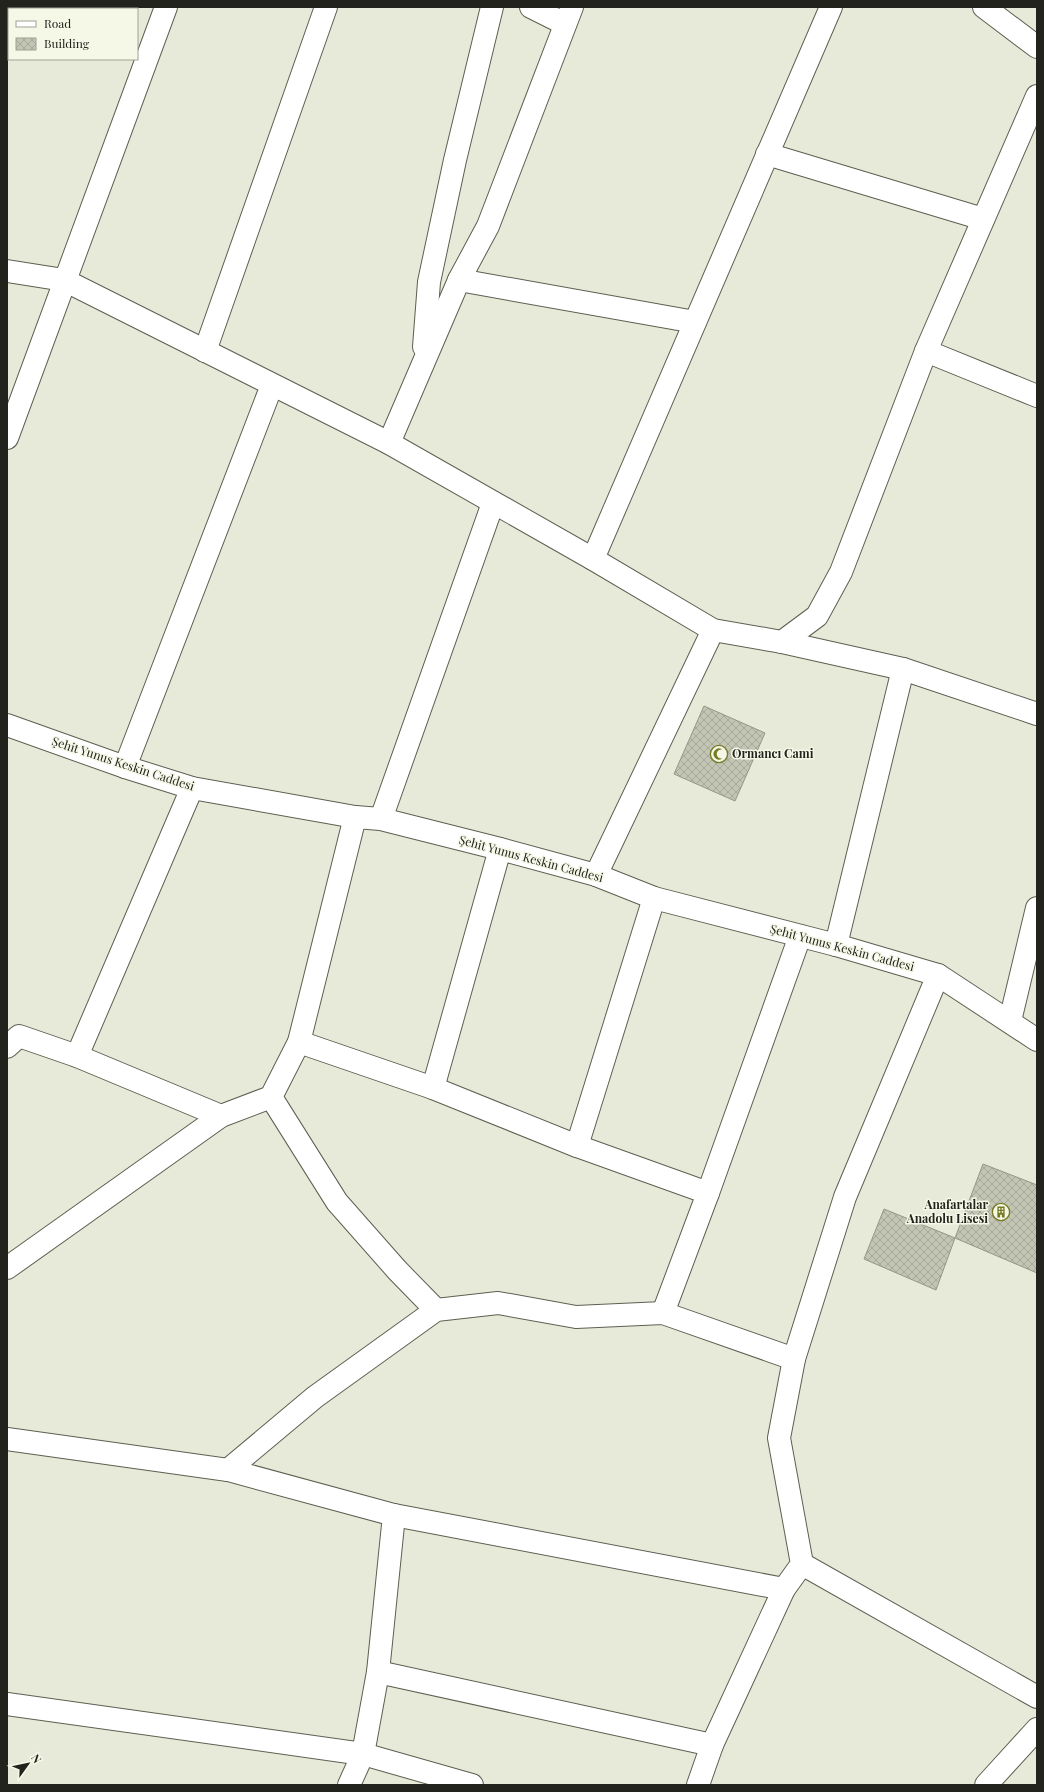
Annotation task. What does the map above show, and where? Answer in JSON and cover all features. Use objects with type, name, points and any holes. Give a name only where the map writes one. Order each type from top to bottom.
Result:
[{"type":"street","points":[[7,438],[64,280],[166,7]]},
{"type":"street","points":[[204,351],[326,7]]},
{"type":"street","points":[[423,364],[428,282],[455,160],[492,7]]},
{"type":"street","points":[[389,443],[459,280],[488,226],[569,16],[531,7]]},
{"type":"street","points":[[593,559],[830,7]]},
{"type":"street","points":[[984,7],[1037,47]]},
{"type":"street","points":[[782,642],[817,616],[841,572],[926,351],[1037,96]]},
{"type":"street","points":[[767,154],[983,219]]},
{"type":"street","points":[[7,271],[64,280],[389,443],[593,559],[713,630],[782,642],[903,669],[1037,714]]},
{"type":"street","points":[[459,280],[695,322]]},
{"type":"street","points":[[926,351],[1037,396]]},
{"type":"street","points":[[125,767],[272,385]]},
{"type":"street","points":[[381,819],[493,503]]},
{"type":"street","points":[[596,875],[713,630]]},
{"type":"street","points":[[836,944],[903,669]]},
{"type":"street","name":"Şehit Yunus Keskin Caddesi","points":[[7,725],[125,767],[192,788],[354,817],[381,819],[596,875],[654,898],[836,944],[938,975],[1037,1040]]},
{"type":"street","points":[[77,1056],[192,788]]},
{"type":"street","points":[[7,1268],[221,1116],[271,1097],[299,1042],[354,817]]},
{"type":"street","points":[[433,1088],[500,849]]},
{"type":"street","points":[[577,1146],[654,898]]},
{"type":"street","points":[[1010,1021],[1037,908]]},
{"type":"street","points":[[663,1313],[708,1193],[800,936]]},
{"type":"street","points":[[698,1785],[712,1745],[784,1589],[802,1564],[779,1438],[794,1359],[845,1197],[938,975]]},
{"type":"street","points":[[7,1047],[19,1036],[77,1056],[221,1116]]},
{"type":"street","points":[[299,1042],[433,1088],[577,1146],[708,1193]]},
{"type":"street","points":[[271,1097],[337,1202],[397,1270],[436,1310]]},
{"type":"street","points":[[228,1470],[315,1397],[436,1310],[498,1303],[576,1317],[663,1313],[794,1359]]},
{"type":"street","points":[[7,1439],[228,1470],[394,1515],[784,1589]]},
{"type":"street","points":[[349,1785],[363,1754],[378,1672],[394,1515]]},
{"type":"street","points":[[802,1564],[1037,1697]]},
{"type":"street","points":[[378,1672],[712,1745]]},
{"type":"street","points":[[7,1704],[363,1754],[472,1785]]},
{"type":"street","points":[[986,1785],[1037,1729]]},
{"type":"building","name":"Ormancı Cami","points":[[704,706],[765,733],[735,801],[674,774]]},
{"type":"building","name":"Anafartalar Anadolu Lisesi","points":[[983,1164],[1037,1185],[1037,1273],[955,1238]]},
{"type":"building","name":"Anafartalar Anadolu Lisesi","points":[[884,1209],[955,1238],[936,1290],[864,1259]]},
{"type":"place","name":"Ormancı Cami","points":[[719,754]]},
{"type":"place","name":"Anafartalar Anadolu Lisesi","points":[[1001,1212]]}]
